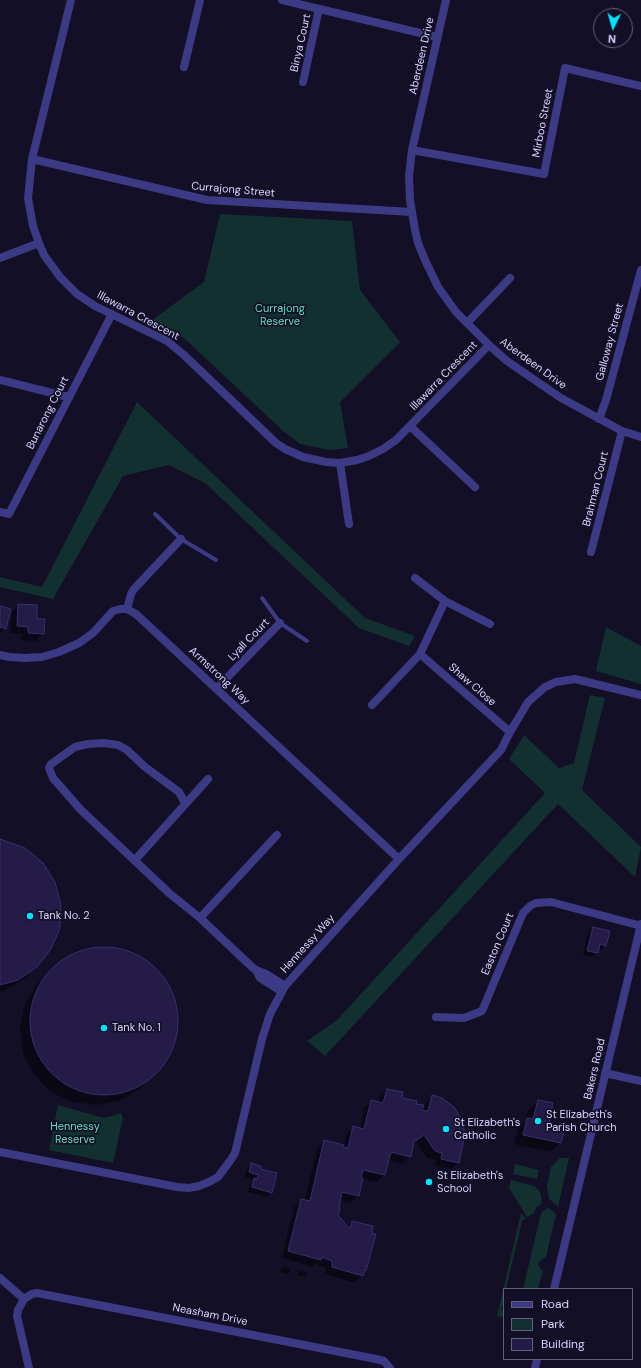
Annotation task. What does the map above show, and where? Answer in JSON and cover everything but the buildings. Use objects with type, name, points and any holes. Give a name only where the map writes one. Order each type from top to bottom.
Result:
[{"type":"street","name":"Illawarra Crescent","points":[[71,0],[32,159],[28,198],[33,226],[39,243],[50,265],[70,288],[82,298],[167,341],[276,443],[285,449],[313,460],[340,463],[369,456],[383,449],[396,440],[489,345]]},
{"type":"street","points":[[184,67],[200,0]]},
{"type":"street","points":[[282,0],[437,37]]},
{"type":"street","name":"Aberdeen Drive","points":[[446,0],[412,150],[409,176],[412,212],[418,243],[430,273],[456,312],[507,361],[561,398],[622,431],[641,437]]},
{"type":"street","name":"Binya Court","points":[[303,82],[319,9]]},
{"type":"street","name":"Mirboo Street","points":[[412,150],[544,174],[565,68],[641,86]]},
{"type":"street","name":"Currajong Street","points":[[32,159],[208,200],[412,212]]},
{"type":"street","points":[[0,258],[39,243]]},
{"type":"street","name":"Galloway Street","points":[[599,419],[606,400],[641,270]]},
{"type":"street","points":[[467,323],[510,278]]},
{"type":"street","name":"Bunarong Court","points":[[0,512],[9,514],[112,314]]},
{"type":"street","points":[[0,380],[68,397]]},
{"type":"street","points":[[410,426],[475,487]]},
{"type":"street","name":"Brahman Court","points":[[591,552],[622,431]]},
{"type":"street","points":[[340,463],[349,524]]},
{"type":"street","points":[[0,655],[25,658],[42,657],[59,652],[79,643],[93,633],[113,611],[120,609],[127,610],[130,594],[181,539]]},
{"type":"street","points":[[415,578],[446,601],[490,624]]},
{"type":"street","points":[[372,705],[420,654],[446,601]]},
{"type":"street","name":"Armstrong Way","points":[[127,610],[136,614],[399,859]]},
{"type":"street","name":"Lyall Court","points":[[216,689],[280,623]]},
{"type":"street","name":"Shaw Close","points":[[420,654],[510,732]]},
{"type":"street","name":"Hennessy Way","points":[[0,1152],[177,1187],[189,1188],[209,1182],[218,1176],[235,1152],[262,1039],[270,1014],[284,989],[292,977],[399,859],[501,750],[528,702],[545,687],[556,682],[575,679],[641,695]]},
{"type":"street","points":[[185,803],[179,792],[145,767],[127,750],[118,745],[103,743],[75,747],[51,764],[49,768],[53,778],[65,794],[169,893],[200,918],[256,970],[260,978],[284,989]]},
{"type":"street","points":[[135,860],[208,778]]},
{"type":"street","points":[[200,918],[277,835]]},
{"type":"street","name":"Easton Court","points":[[436,1017],[464,1018],[482,1011],[523,913],[530,906],[536,903],[551,902],[641,925]]},
{"type":"street","name":"Bakers Road","points":[[554,1288],[641,925]]},
{"type":"street","points":[[606,1073],[641,1081]]},
{"type":"street","points":[[0,1278],[24,1299],[18,1310],[17,1316],[29,1368]]},
{"type":"street","name":"Neasham Drive","points":[[24,1299],[32,1294],[44,1293],[376,1359],[384,1361],[390,1368]]},
{"type":"lane","points":[[155,514],[181,539],[216,560]]},
{"type":"lane","name":"Lyall Court","points":[[262,598],[280,623],[307,641]]},
{"type":"green space","name":"Currajong Reserve","points":[[220,214],[352,221],[360,290],[400,342],[340,402],[348,448],[329,450],[300,444],[282,430],[185,339],[174,331],[152,320],[204,282]]},
{"type":"green space","points":[[137,402],[365,618],[415,636],[409,646],[359,628],[205,483],[169,465],[123,476],[53,599],[0,587],[0,577],[42,587]]},
{"type":"green space","points":[[606,627],[641,646],[641,684],[596,671]]},
{"type":"green space","points":[[590,695],[605,698],[582,790],[641,847],[635,877],[558,804],[325,1056],[307,1041],[337,1020],[545,793],[509,759],[524,735],[559,768],[574,763]]},
{"type":"green space","name":"Hennessy Reserve","points":[[58,1105],[104,1118],[121,1113],[123,1118],[113,1163],[49,1150]]},
{"type":"green space","points":[[560,1158],[569,1158],[558,1207],[549,1199],[547,1186],[551,1167]]},
{"type":"green space","points":[[515,1164],[539,1170],[537,1179],[513,1174]]},
{"type":"green space","points":[[511,1180],[534,1186],[539,1190],[542,1203],[536,1208],[534,1213],[527,1217],[509,1188]]},
{"type":"green space","points":[[549,1208],[556,1214],[546,1257],[539,1262],[538,1265],[543,1271],[538,1288],[523,1288],[541,1213]]},
{"type":"green space","points":[[521,1213],[526,1218],[522,1221],[506,1288],[504,1288]]},
{"type":"green space","points":[[503,1290],[501,1311],[503,1310],[503,1317],[497,1316]]},
{"type":"place","name":"Tank No. 2","points":[[30,916]]},
{"type":"place","name":"Tank No. 1","points":[[104,1028]]},
{"type":"place","name":"St Elizabeth's Parish Church","points":[[538,1121]]},
{"type":"place","name":"St Elizabeth's Catholic","points":[[446,1129]]},
{"type":"place","name":"St Elizabeth's School","points":[[429,1182]]}]
